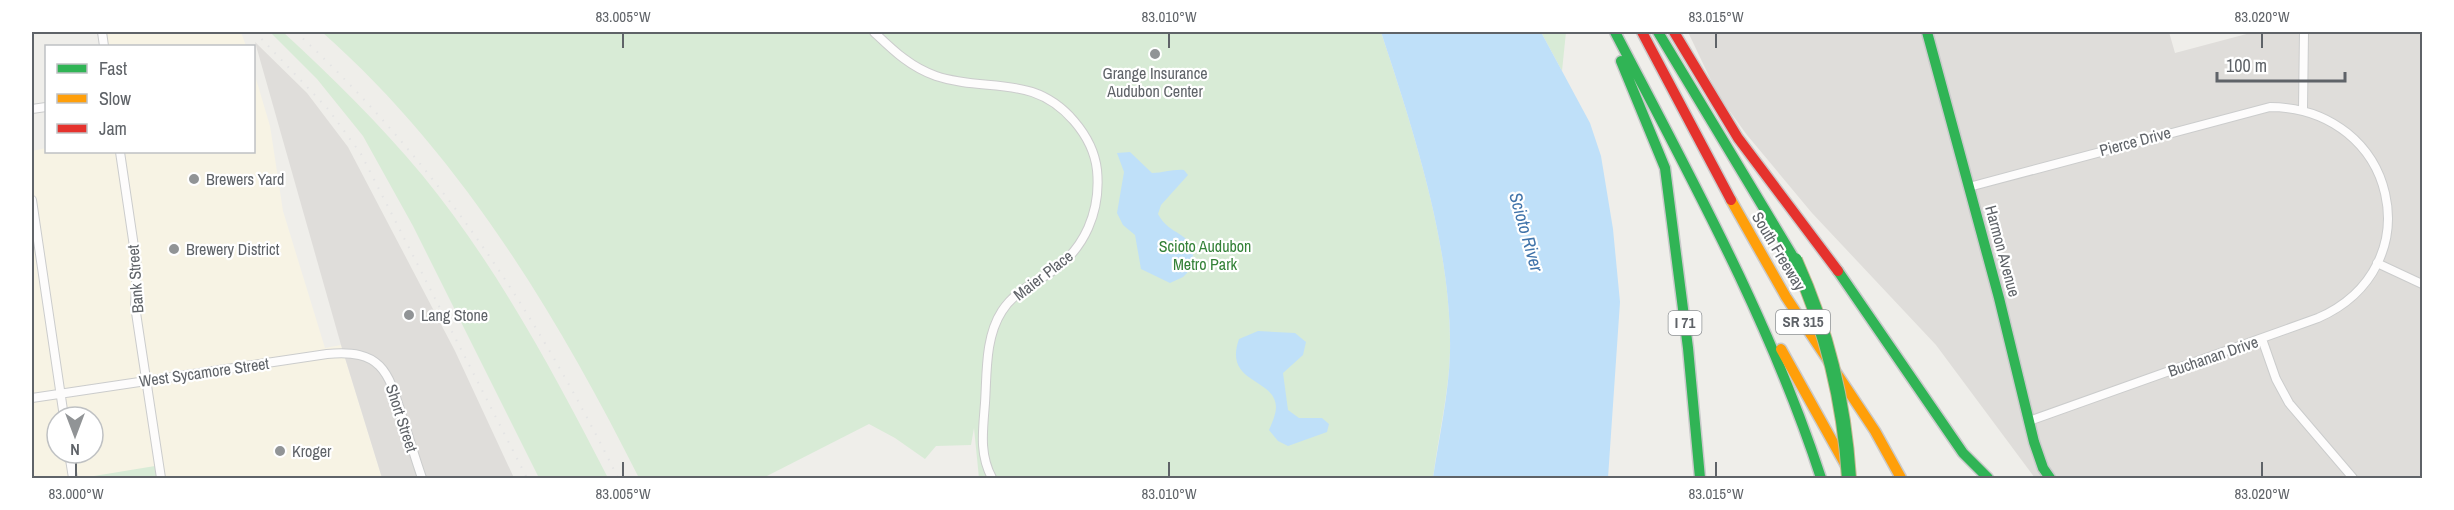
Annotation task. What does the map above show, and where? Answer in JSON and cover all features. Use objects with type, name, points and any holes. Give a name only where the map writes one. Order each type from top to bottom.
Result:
[{"type":"main road","name":"I 71","points":[[1608,32],[1665,168],[1684,314],[1700,478]]},
{"type":"main road","name":"SR 315","points":[[1615,32],[1736,269],[1780,365],[1821,478]]},
{"type":"main road","name":"South Freeway","points":[[1642,32],[1760,253],[1840,376],[1901,478]]},
{"type":"main road","points":[[1658,32],[1795,260],[1824,328],[1841,390],[1851,478]]},
{"type":"main road","points":[[1674,32],[1738,138],[1860,300],[1963,453],[1989,478]]},
{"type":"main road","name":"Harmon Avenue","points":[[1927,32],[2029,421],[2043,468],[2050,478]]},
{"type":"main road","points":[[1736,269],[1851,478]]},
{"type":"street","name":"Maier Place","points":[[874,32],[902,58],[938,77],[1016,87],[1042,95],[1072,119],[1094,154],[1097,196],[1087,233],[1062,264],[1009,300],[992,333],[982,448],[983,458],[992,478]]},
{"type":"street","points":[[2303,109],[2304,32]]},
{"type":"street","name":"Pierce Drive","points":[[1969,187],[2253,109],[2278,107],[2303,109]]},
{"type":"street","name":"Buchanan Drive","points":[[2029,421],[2318,318],[2345,304],[2368,280],[2384,243],[2387,214],[2381,177],[2367,153],[2344,129],[2321,115],[2303,109]]},
{"type":"street","name":"Bank Street","points":[[120,153],[137,267],[134,292],[161,478]]},
{"type":"street","points":[[32,200],[62,405]]},
{"type":"street","points":[[2377,262],[2422,284]]},
{"type":"street","points":[[2262,339],[2276,379],[2289,403],[2353,478]]},
{"type":"street","name":"West Sycamore Street","points":[[32,398],[342,352],[358,354],[375,361]]},
{"type":"street","name":"Short Street","points":[[375,361],[390,378],[422,478]]},
{"type":"shaded area","points":[[103,32],[241,32],[246,45],[105,45]]},
{"type":"shaded area","points":[[1688,32],[2169,32],[2175,53],[2254,32],[2422,32],[2422,478],[2035,478],[1936,345],[1812,213],[1747,135],[1718,95]]},
{"type":"shaded area","points":[[255,42],[307,93],[348,147],[455,351],[514,478],[382,478],[341,345]]},
{"type":"shaded area","points":[[255,75],[270,126],[283,211],[325,348],[341,345],[382,478],[32,478],[32,151],[45,148],[45,153],[255,153]]},
{"type":"green space","points":[[270,32],[283,32],[373,119],[450,211],[476,247],[523,322],[608,478],[539,478],[413,226],[363,136],[317,79]]},
{"type":"green space","name":"Scioto Audubon Metro Park","points":[[322,32],[1381,32],[1406,108],[1428,189],[1445,272],[1450,352],[1446,399],[1433,478],[979,478],[974,428],[971,445],[936,446],[925,459],[895,438],[869,424],[763,478],[639,478],[574,357],[502,240],[418,130],[372,80]]},
{"type":"green space","points":[[1541,32],[1566,32],[1562,71]]},
{"type":"green space","points":[[155,466],[157,478],[84,478],[88,477]]},
{"type":"water","name":"Scioto River","points":[[1381,32],[1541,32],[1590,123],[1601,156],[1613,229],[1620,302],[1608,478],[1433,478],[1446,399],[1450,352],[1445,272],[1428,189],[1406,108]]},
{"type":"water","points":[[1130,152],[1152,173],[1184,170],[1188,175],[1161,205],[1158,214],[1170,228],[1187,240],[1193,255],[1193,267],[1183,277],[1170,283],[1141,269],[1135,235],[1123,225],[1117,213],[1124,172],[1117,153]]},
{"type":"water","points":[[1258,331],[1295,333],[1306,342],[1303,355],[1283,373],[1288,410],[1299,418],[1322,418],[1329,424],[1327,432],[1288,446],[1278,441],[1269,430],[1276,410],[1273,397],[1268,390],[1243,372],[1236,354],[1239,339]]},
{"type":"railway","points":[[255,32],[328,109],[361,154],[527,478]]},
{"type":"railway","points":[[296,32],[393,132],[478,240],[552,355],[618,478]]},
{"type":"traffic: fast","points":[[1615,32],[1700,196],[1753,306],[1801,420],[1821,478]]},
{"type":"traffic: fast","points":[[1658,32],[1795,260]]},
{"type":"traffic: fast","points":[[1927,32],[1999,298],[2034,442],[2043,468],[2050,478]]},
{"type":"traffic: fast","points":[[1621,61],[1665,168],[1688,348],[1700,478]]},
{"type":"traffic: fast","points":[[1795,260],[1816,313],[1832,366],[1843,421],[1849,478]]},
{"type":"traffic: fast","points":[[1838,271],[1963,453],[1988,478]]},
{"type":"traffic: slow","points":[[1731,200],[1786,297],[1875,431],[1901,478]]},
{"type":"traffic: slow","points":[[1781,349],[1849,471]]},
{"type":"traffic: jam","points":[[1642,32],[1731,200]]},
{"type":"traffic: jam","points":[[1674,32],[1738,138],[1838,271]]},
{"type":"place","name":"Grange Insurance Audubon Center","points":[[1155,54]]},
{"type":"place","name":"Brewers Yard","points":[[194,179]]},
{"type":"place","name":"Brewery District","points":[[174,249]]},
{"type":"place","name":"Lang Stone","points":[[409,315]]},
{"type":"place","name":"Kroger","points":[[280,451]]}]
